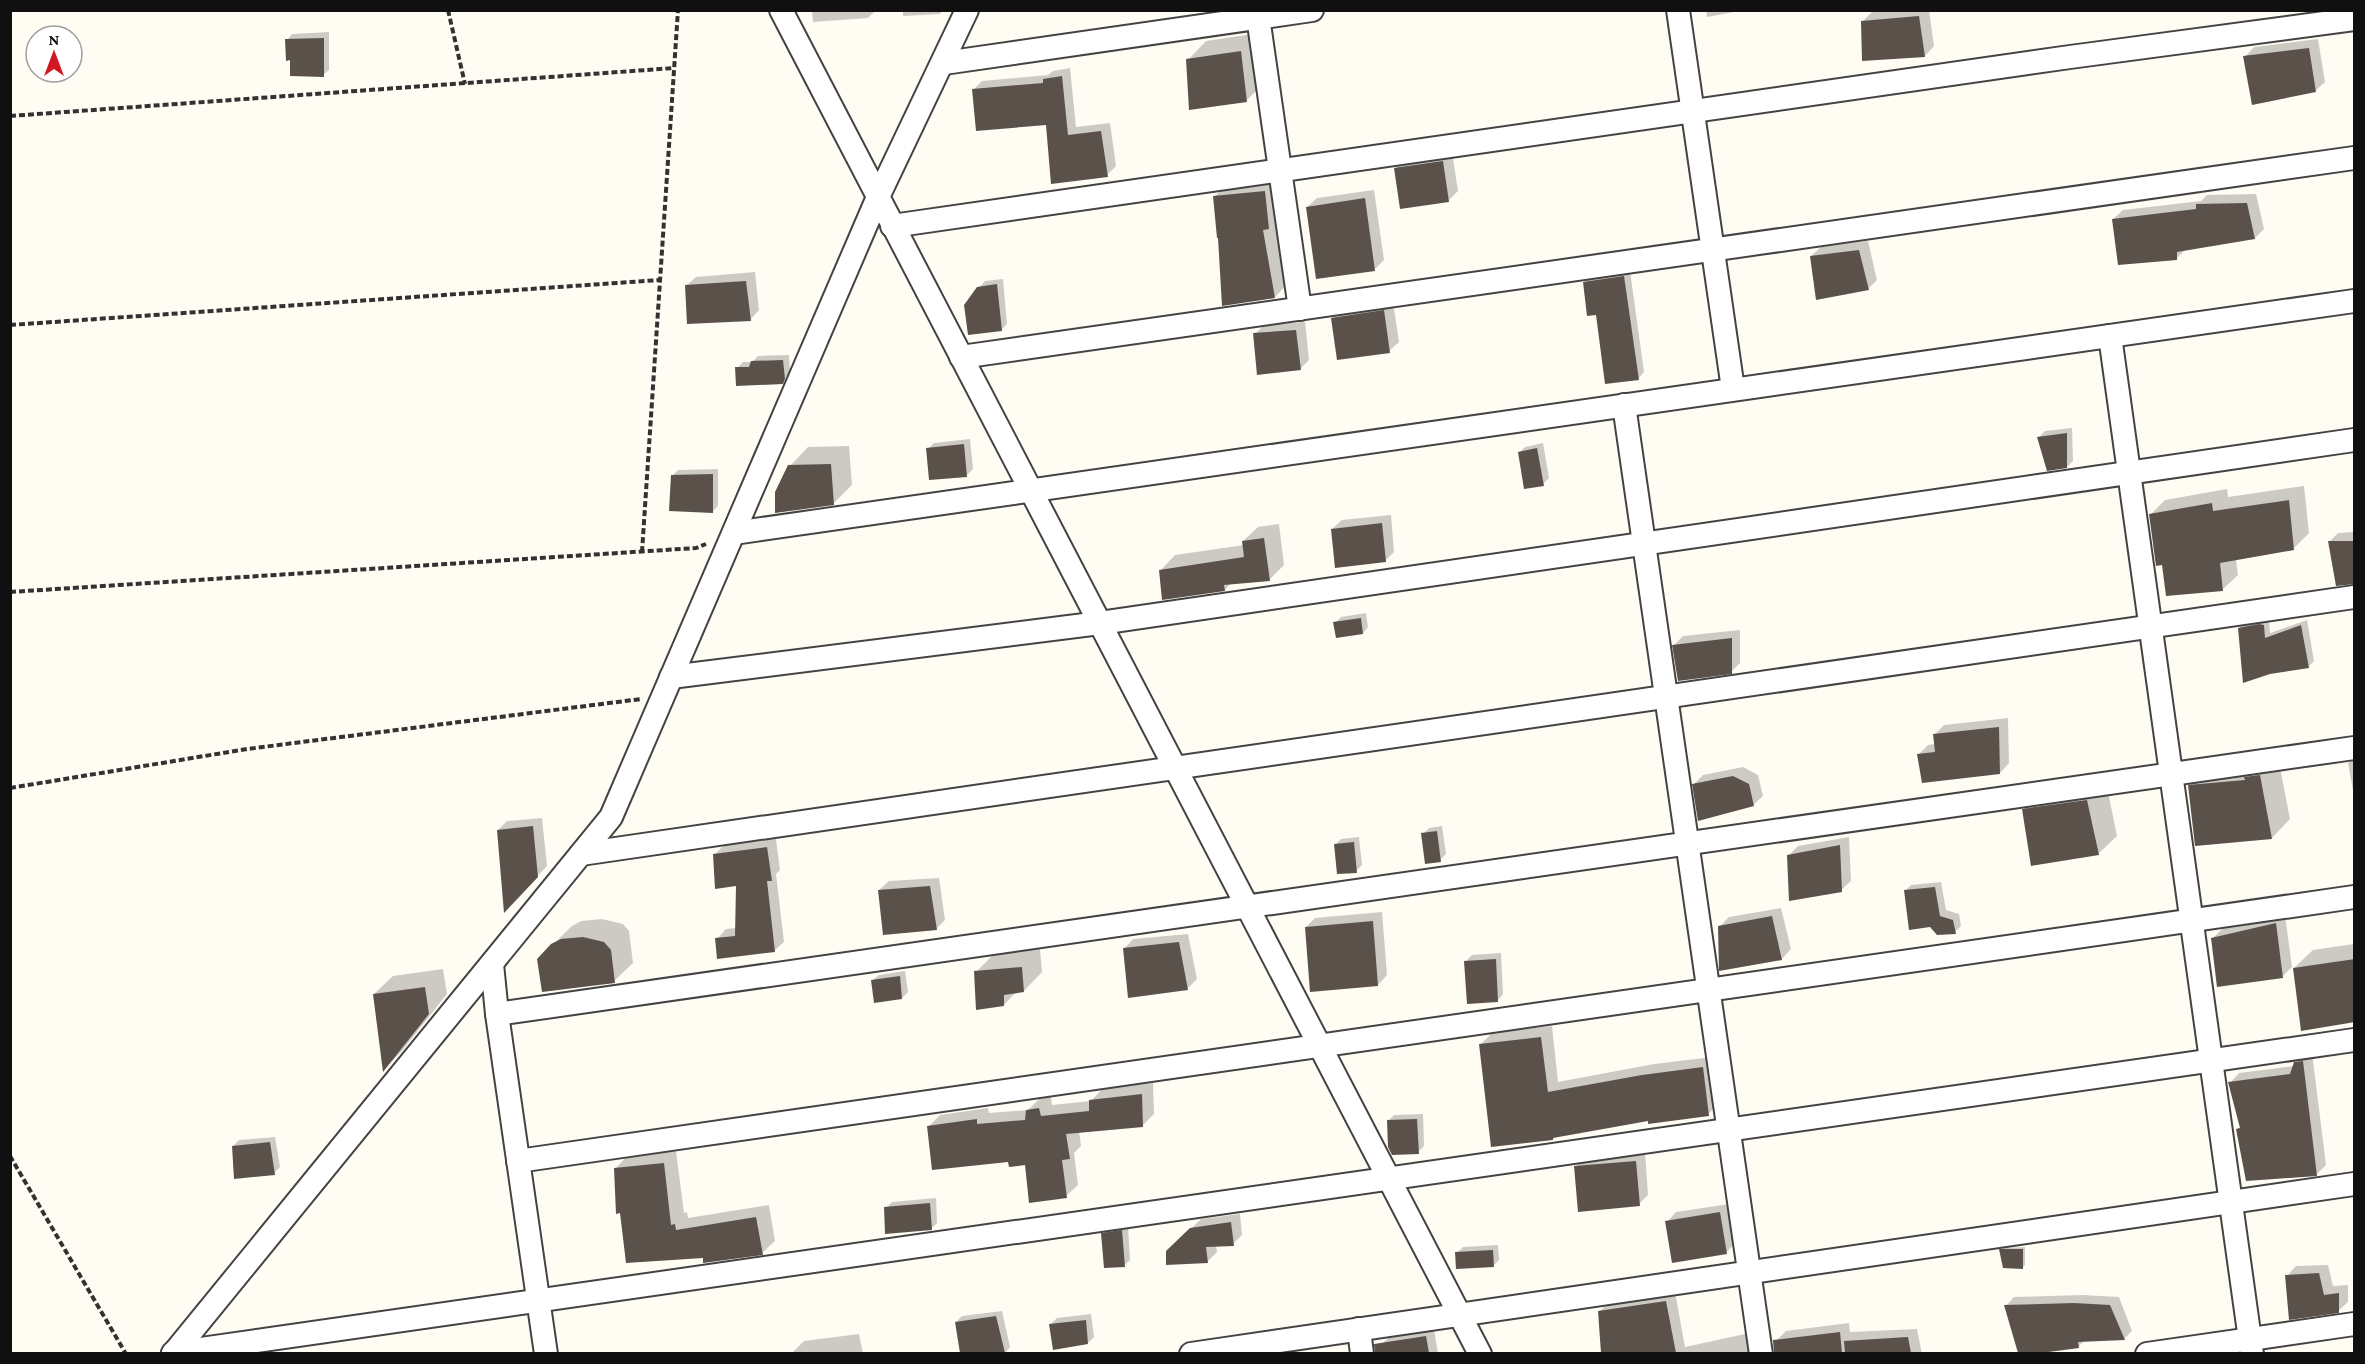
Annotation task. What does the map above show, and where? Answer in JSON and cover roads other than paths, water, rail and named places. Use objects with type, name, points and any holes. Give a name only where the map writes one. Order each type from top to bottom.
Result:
[{"type":"street","points":[[781,10],[1480,1353]]},
{"type":"street","points":[[173,1353],[611,818],[878,196],[944,63],[967,10]]},
{"type":"street","points":[[944,63],[1258,14],[1312,10]]},
{"type":"street","points":[[1678,10],[1733,389]]},
{"type":"street","points":[[1258,14],[1300,309]]},
{"type":"street","points":[[892,226],[2355,19]]},
{"type":"street","points":[[961,357],[2355,158]]},
{"type":"street","points":[[734,532],[2355,301]]},
{"type":"street","points":[[2110,336],[2251,1346]]},
{"type":"street","points":[[1624,405],[1761,1353]]},
{"type":"street","points":[[667,687],[2355,440]]},
{"type":"street","points":[[581,854],[2355,597]]},
{"type":"street","points":[[497,1014],[2355,748]]},
{"type":"street","points":[[518,1161],[2355,897]]},
{"type":"street","points":[[492,964],[497,1014],[546,1353]]},
{"type":"street","points":[[173,1353],[2355,1040]]},
{"type":"street","points":[[1191,1353],[2355,1184]]},
{"type":"street","points":[[2147,1353],[2251,1346],[2355,1324]]},
{"type":"street","points":[[1359,1329],[1362,1353]]}]
